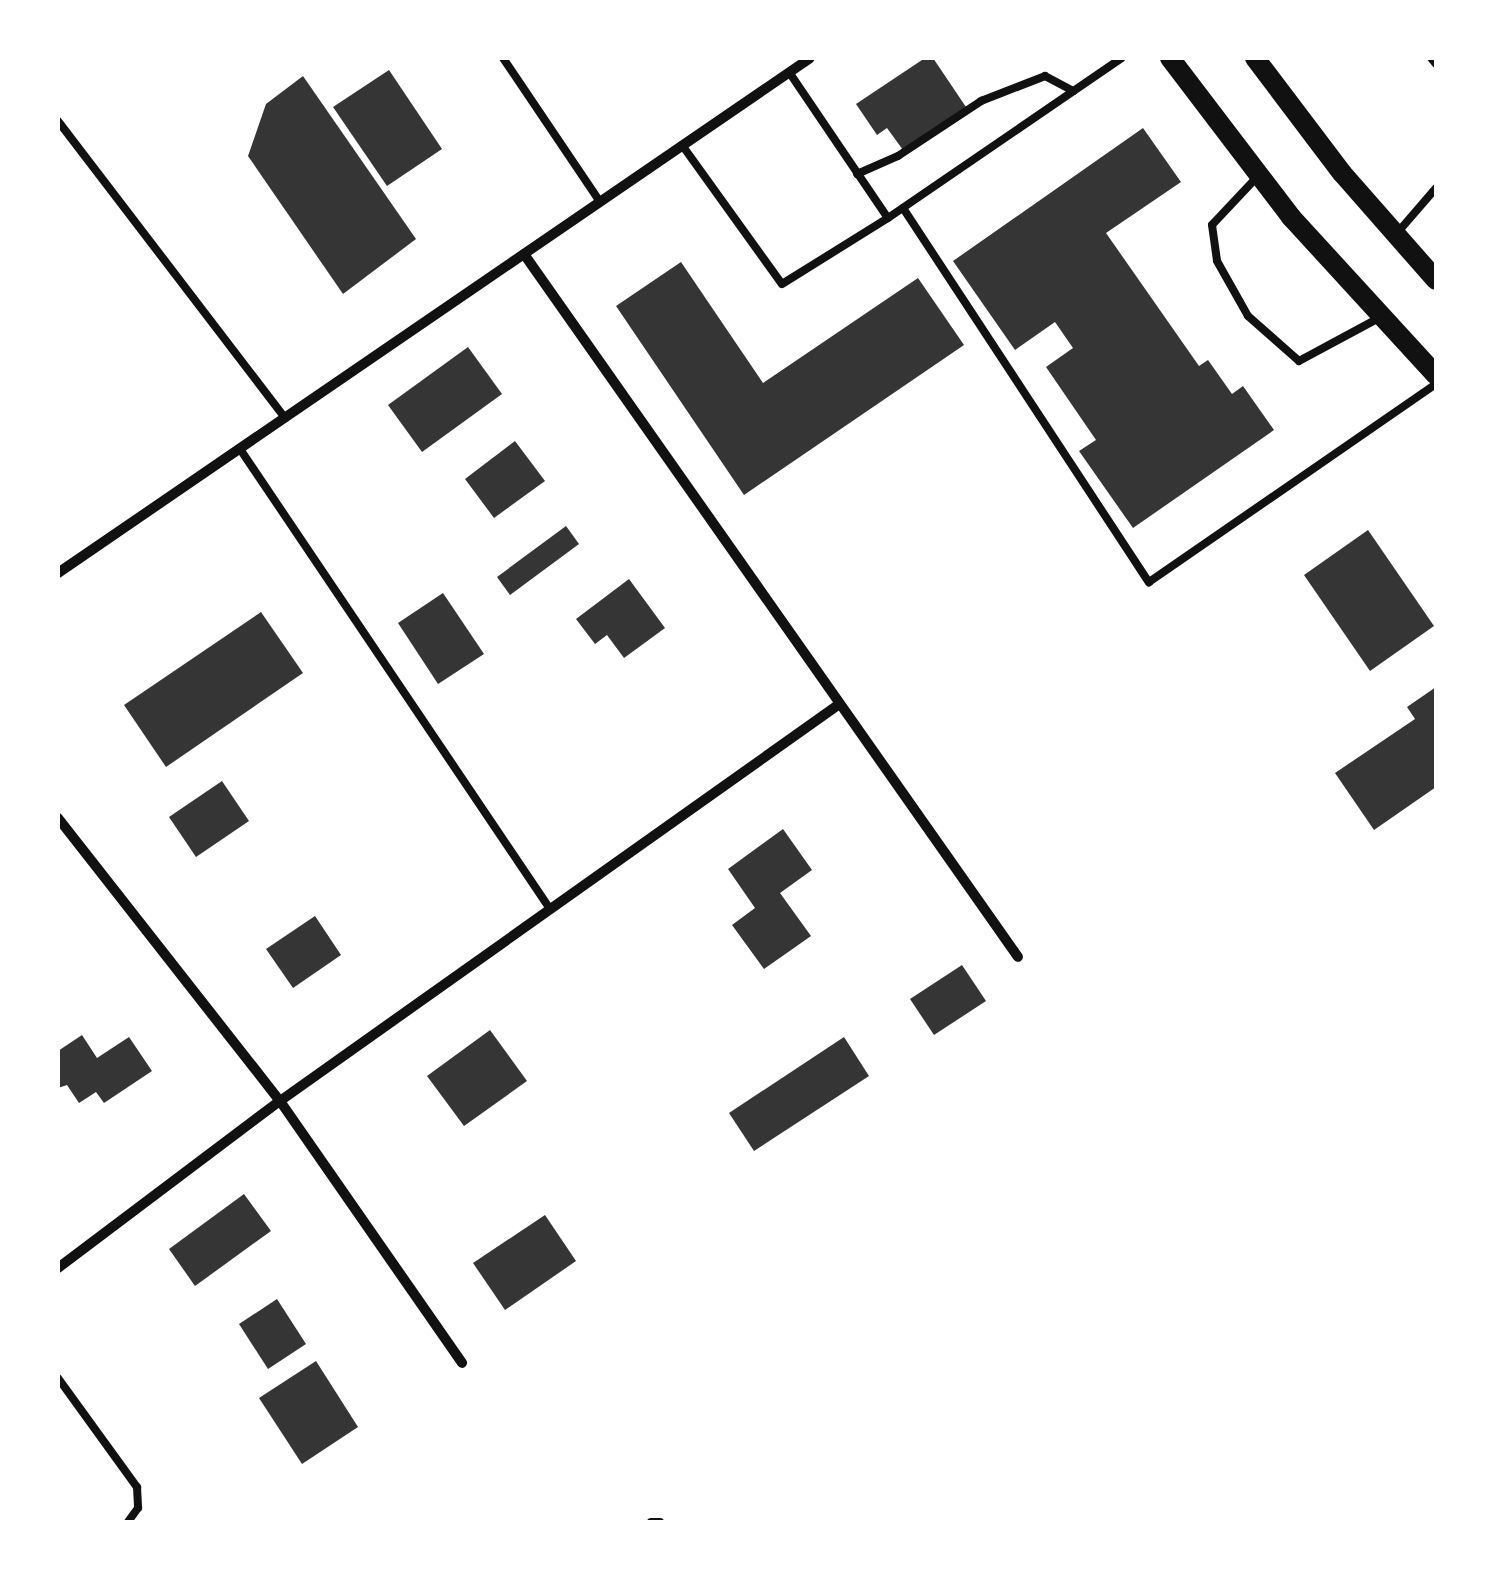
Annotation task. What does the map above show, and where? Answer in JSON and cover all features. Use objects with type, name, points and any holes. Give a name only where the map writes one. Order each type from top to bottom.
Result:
[{"type":"main road","points":[[1170,58],[1258,176],[1436,375]]},
{"type":"main road","points":[[1255,58],[1395,235],[1436,280]]},
{"type":"street","points":[[58,573],[810,58]]},
{"type":"street","points":[[524,254],[1018,957]]},
{"type":"street","points":[[58,1268],[280,1101],[838,705]]},
{"type":"street","points":[[58,818],[280,1101],[462,1364]]},
{"type":"lane","points":[[503,58],[600,202]]},
{"type":"lane","points":[[682,145],[782,284],[888,218],[1122,58]]},
{"type":"lane","points":[[1431,58],[1436,64]]},
{"type":"lane","points":[[789,72],[888,218]]},
{"type":"lane","points":[[857,174],[898,156],[981,100],[1045,76],[1073,91]]},
{"type":"lane","points":[[58,121],[285,418]]},
{"type":"lane","points":[[1258,176],[1212,225],[1218,261],[1248,316],[1298,361],[1382,316]]},
{"type":"lane","points":[[1395,235],[1436,188]]},
{"type":"lane","points":[[902,208],[1149,582],[1436,384]]},
{"type":"lane","points":[[240,449],[550,909]]},
{"type":"lane","points":[[58,1378],[137,1487],[138,1508],[128,1522]]},
{"type":"lane","points":[[651,1522],[660,1522]]},
{"type":"building","points":[[925,58],[933,58],[966,107],[903,150],[887,128],[877,135],[856,104]]},
{"type":"building","points":[[389,70],[442,149],[387,186],[333,107]]},
{"type":"building","points":[[303,76],[416,239],[343,294],[248,156],[266,104]]},
{"type":"building","points":[[1143,128],[1181,182],[1106,233],[1199,366],[1208,360],[1232,394],[1243,386],[1274,430],[1133,528],[1079,451],[1096,440],[1046,367],[1073,348],[1055,322],[1015,350],[953,261]]},
{"type":"building","points":[[681,262],[763,383],[918,278],[964,345],[744,495],[616,306]]},
{"type":"building","points":[[468,347],[502,394],[422,452],[388,405]]},
{"type":"building","points":[[515,441],[545,481],[494,518],[465,479]]},
{"type":"building","points":[[566,526],[579,544],[510,595],[497,577]]},
{"type":"building","points":[[1368,530],[1434,626],[1370,671],[1304,575]]},
{"type":"building","points":[[629,579],[665,628],[624,658],[607,635],[595,644],[576,619]]},
{"type":"building","points":[[443,593],[484,654],[438,684],[398,623]]},
{"type":"building","points":[[261,612],[303,673],[166,767],[124,705]]},
{"type":"building","points":[[1436,687],[1436,787],[1374,830],[1335,773],[1415,719],[1407,707]]},
{"type":"building","points":[[222,781],[249,821],[196,857],[169,817]]},
{"type":"building","points":[[783,829],[812,870],[780,893],[811,936],[764,969],[732,925],[755,908],[728,869]]},
{"type":"building","points":[[315,916],[341,955],[293,988],[266,949]]},
{"type":"building","points":[[962,965],[986,1001],[934,1035],[910,999]]},
{"type":"building","points":[[490,1030],[527,1081],[464,1126],[427,1076]]},
{"type":"building","points":[[82,1035],[97,1058],[129,1037],[152,1071],[104,1103],[96,1092],[79,1103],[67,1085],[58,1088],[58,1051]]},
{"type":"building","points":[[844,1037],[869,1076],[754,1151],[729,1113]]},
{"type":"building","points":[[244,1194],[271,1231],[195,1286],[169,1249]]},
{"type":"building","points":[[545,1215],[576,1261],[505,1310],[473,1263]]},
{"type":"building","points":[[277,1299],[306,1344],[268,1369],[239,1324]]},
{"type":"building","points":[[316,1361],[358,1427],[302,1464],[259,1398]]}]
